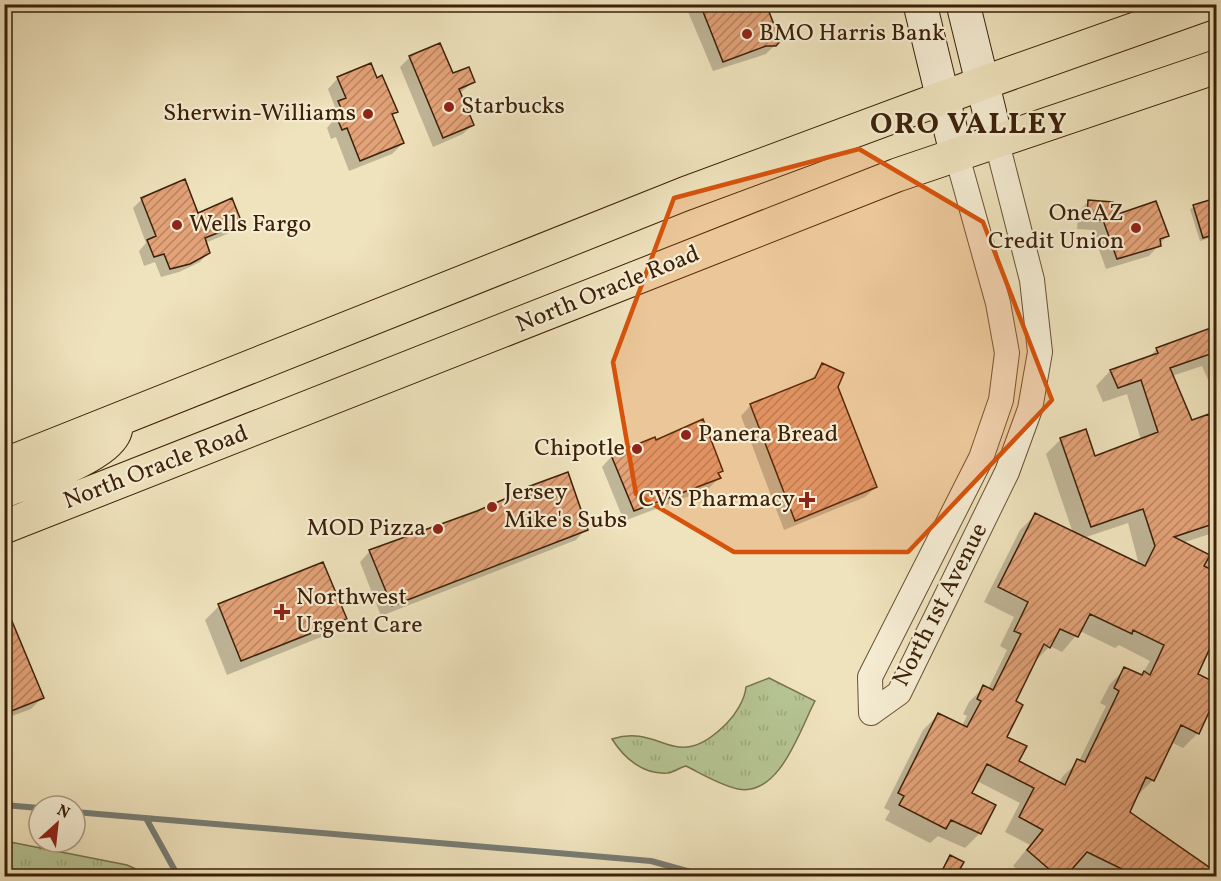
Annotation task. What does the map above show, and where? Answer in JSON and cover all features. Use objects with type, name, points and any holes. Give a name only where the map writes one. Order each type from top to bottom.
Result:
[{"type":"highway","points":[[4,465],[662,202],[983,82],[1206,4]]},
{"type":"highway","name":"North Oracle Road","points":[[4,527],[897,175],[998,143],[1216,67]]},
{"type":"highway","points":[[4,491],[79,462],[105,445],[116,432],[116,421]]},
{"type":"main road","name":"North 1st Avenue","points":[[920,4],[957,156]]},
{"type":"main road","name":"North 1st Avenue","points":[[963,4],[998,143]]},
{"type":"street","name":"North 1st Avenue","points":[[957,156],[998,303],[1007,353],[1001,400],[981,458],[870,677],[871,713],[899,693],[1007,472],[1030,409],[1040,352],[1032,280],[998,143]]},
{"type":"street","points":[[1007,353],[1040,352]]},
{"type":"highlighted area","points":[[859,149],[983,222],[1052,400],[908,552],[734,552],[636,494],[613,362],[674,198]]},
{"type":"green space","points":[[769,678],[815,701],[787,758],[766,783],[753,789],[731,787],[686,766],[668,773],[650,771],[628,759],[612,739],[629,736],[644,737],[669,745],[694,746],[709,738],[727,723],[737,711],[746,687]]},
{"type":"green space","points":[[5,841],[27,845],[27,854],[71,854],[127,865],[151,876],[5,876]]},
{"type":"building","name":"BMO Harris Bank","points":[[700,4],[766,4],[773,22],[781,29],[782,39],[776,46],[766,46],[723,62]]},
{"type":"building","name":"Starbucks","points":[[440,43],[453,73],[469,67],[475,82],[459,89],[474,125],[443,138],[409,56]]},
{"type":"building","name":"Sherwin-Williams","points":[[371,63],[377,78],[382,75],[398,112],[392,114],[404,143],[360,161],[347,128],[342,130],[336,116],[343,113],[338,101],[346,98],[337,77]]},
{"type":"building","name":"Wells Fargo","points":[[185,179],[198,213],[232,198],[242,223],[205,238],[210,253],[190,264],[170,269],[164,254],[154,257],[147,240],[156,236],[141,198]]},
{"type":"building","points":[[1216,198],[1216,234],[1203,238],[1193,205]]},
{"type":"building","name":"OneAZ Credit Union","points":[[1088,200],[1113,202],[1118,214],[1156,201],[1169,236],[1160,239],[1161,246],[1117,259],[1103,220],[1087,219]]},
{"type":"building","points":[[1216,326],[1216,352],[1170,368],[1192,420],[1209,414],[1216,436],[1216,523],[1174,537],[1210,555],[1204,566],[1216,572],[1216,635],[1198,674],[1216,683],[1216,697],[1199,734],[1181,725],[1154,781],[1146,777],[1130,812],[1216,872],[1216,876],[1116,876],[1122,869],[1087,852],[1066,876],[1057,876],[1027,850],[1043,830],[1019,817],[1034,788],[987,764],[972,793],[996,805],[981,834],[951,820],[946,829],[899,805],[904,796],[898,793],[938,713],[967,727],[981,701],[977,699],[983,685],[993,690],[1021,634],[1014,631],[1028,602],[998,587],[1035,513],[1145,566],[1155,546],[1143,509],[1091,527],[1060,438],[1086,429],[1095,456],[1158,432],[1141,380],[1118,388],[1110,370],[1158,353],[1156,348]],"holes":[[[1090,614],[1132,634],[1133,630],[1164,645],[1150,675],[1144,671],[1142,675],[1124,667],[1114,688],[1119,691],[1085,762],[1077,759],[1065,785],[1019,761],[1027,746],[1007,737],[1023,705],[1016,701],[1044,644],[1050,648],[1060,629],[1078,637]]]},
{"type":"building","name":"CVS Pharmacy","points":[[822,363],[844,373],[838,387],[877,487],[795,521],[750,404],[815,378]]},
{"type":"building","points":[[703,419],[723,471],[718,473],[721,478],[634,511],[611,455],[655,437],[656,440]]},
{"type":"building","points":[[568,472],[588,530],[392,606],[369,550],[477,511],[523,491],[522,489]]},
{"type":"building","name":"Northwest Urgent Care","points":[[323,562],[347,619],[241,661],[218,604]]},
{"type":"building","points":[[4,602],[44,698],[4,714]]},
{"type":"building","points":[[950,855],[964,862],[956,876],[943,869]]},
{"type":"waterway","points":[[4,805],[27,807]]},
{"type":"waterway","points":[[87,813],[651,861],[705,876]]},
{"type":"waterway","points":[[147,820],[178,876]]},
{"type":"place","name":"BMO Harris Bank","points":[[747,34]]},
{"type":"place","name":"Starbucks","points":[[449,107]]},
{"type":"place","name":"Sherwin-Williams","points":[[368,114]]},
{"type":"place","name":"Wells Fargo","points":[[177,225]]},
{"type":"place","name":"OneAZ Credit Union","points":[[1136,228]]},
{"type":"place","name":"Panera Bread","points":[[686,435]]},
{"type":"place","name":"Chipotle","points":[[637,449]]},
{"type":"place","name":"CVS Pharmacy","points":[[807,500]]},
{"type":"place","name":"Jersey Mike's Subs","points":[[492,507]]},
{"type":"place","name":"MOD Pizza","points":[[438,529]]},
{"type":"place","name":"Northwest Urgent Care","points":[[282,612]]},
{"type":"district","name":"ORO VALLEY","points":[[969,125]]}]
